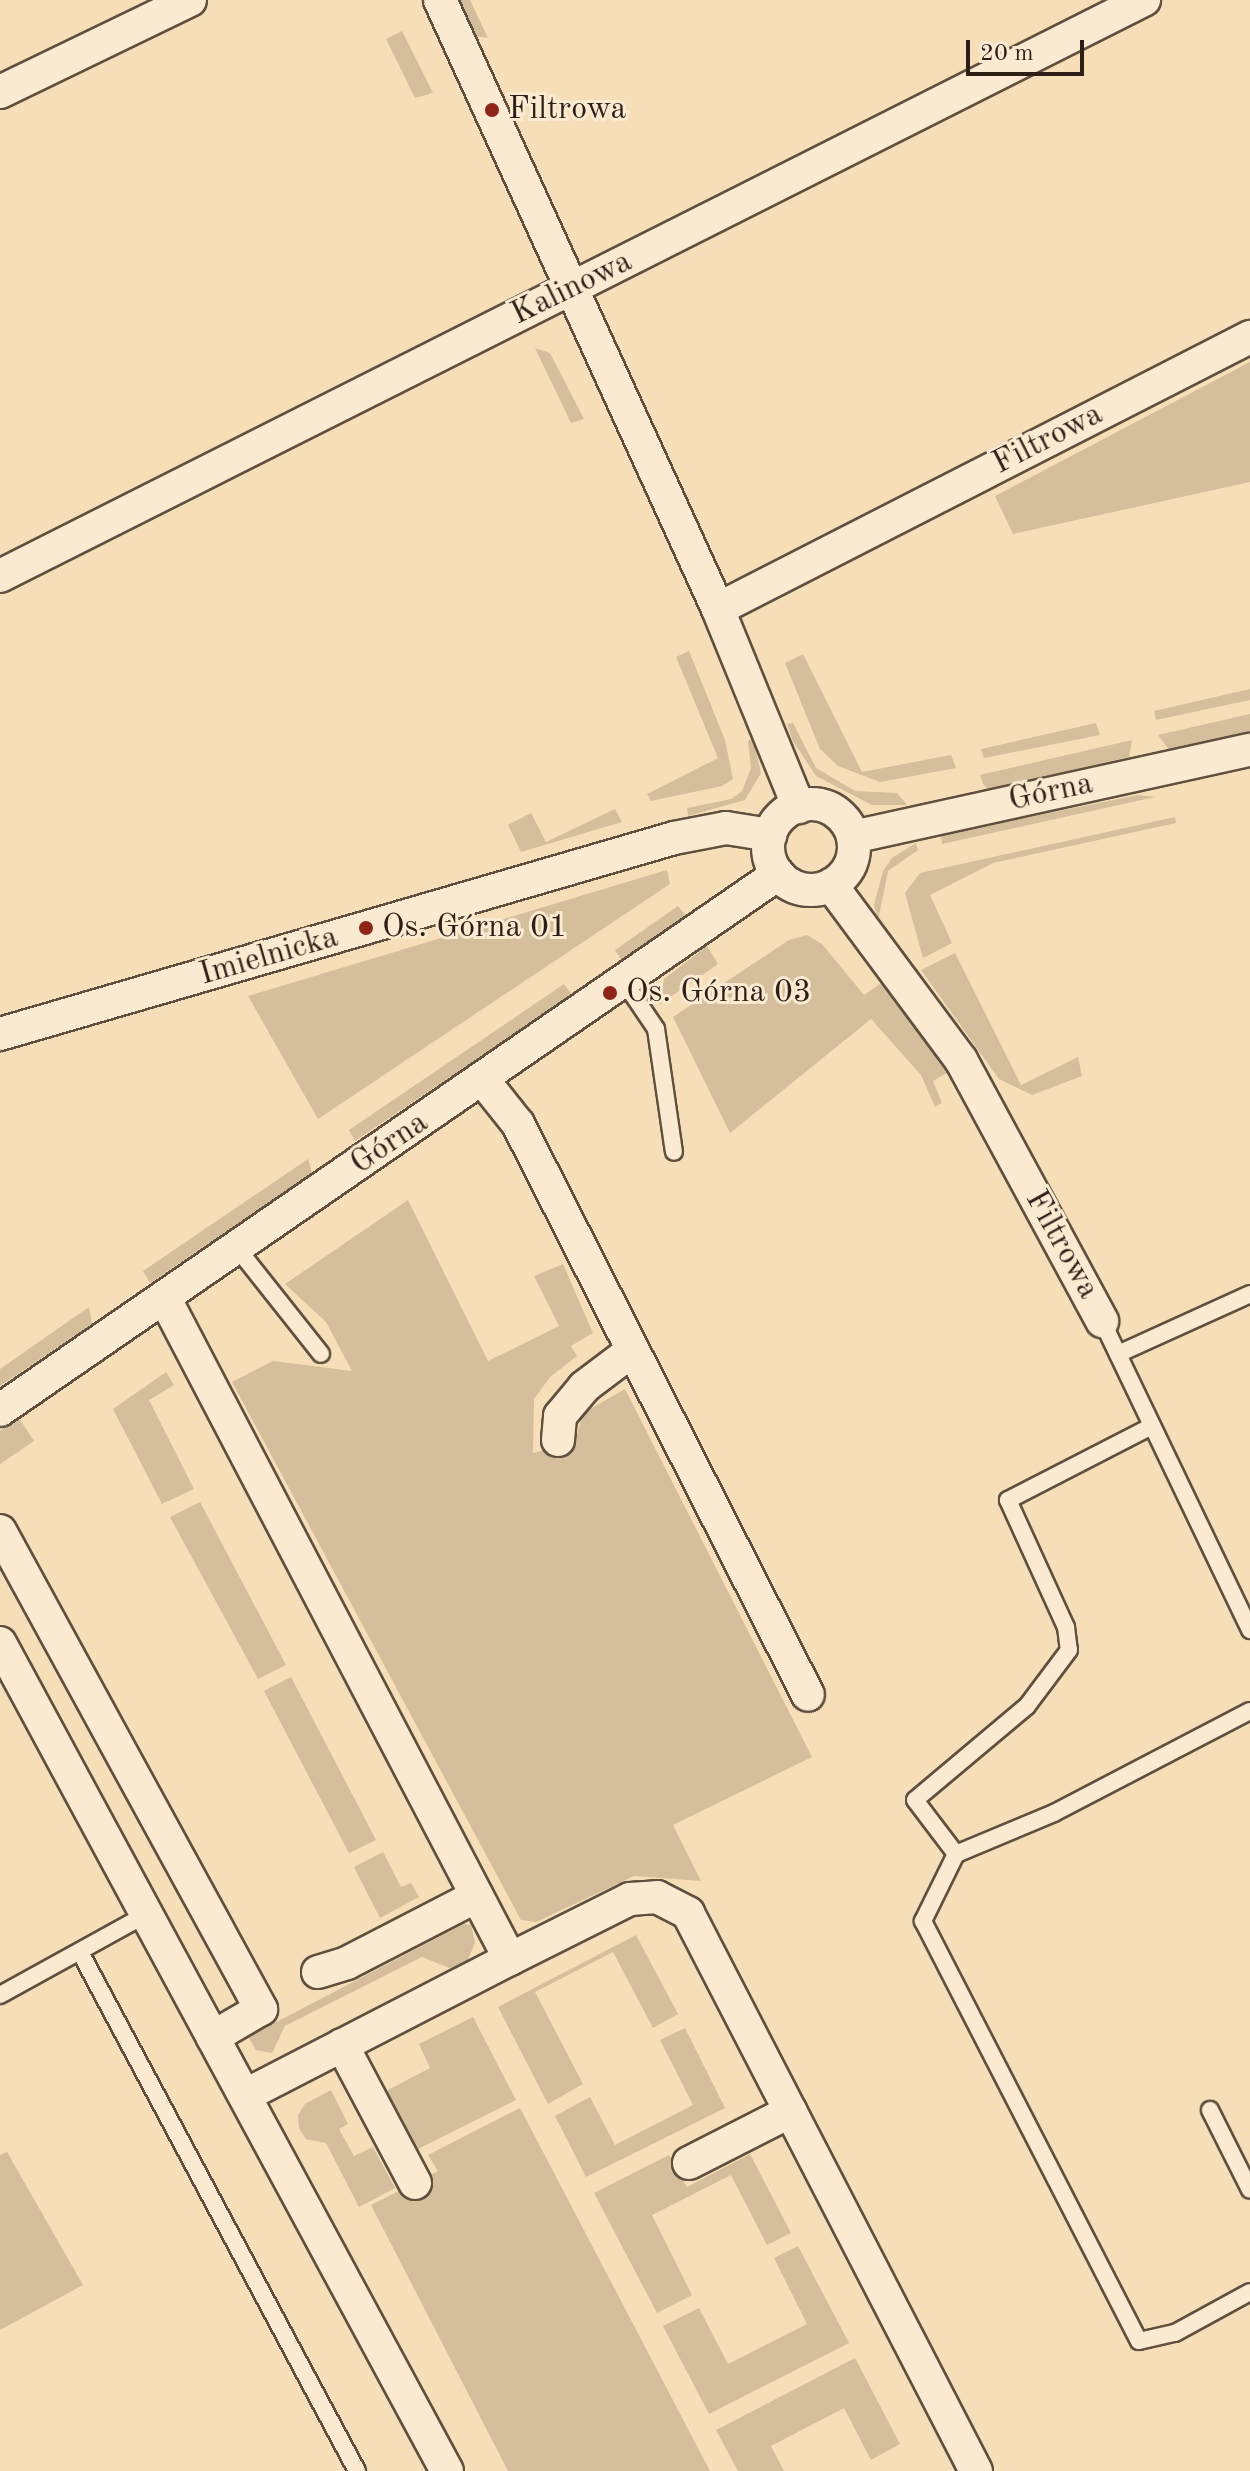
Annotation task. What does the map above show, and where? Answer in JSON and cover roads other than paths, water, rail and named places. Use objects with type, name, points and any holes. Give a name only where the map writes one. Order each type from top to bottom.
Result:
[{"type":"street","points":[[0,92],[190,0]]},
{"type":"street","points":[[440,0],[575,288],[718,609],[799,807]]},
{"type":"street","name":"Kalinowa","points":[[0,576],[1144,0]]},
{"type":"street","name":"Filtrowa","points":[[718,609],[1250,337]]},
{"type":"street","name":"Górna","points":[[853,837],[1250,750]]},
{"type":"street","points":[[799,807],[832,810],[853,837],[850,865],[831,885],[803,889],[778,874],[768,848],[770,835],[781,817],[799,807]]},
{"type":"street","name":"Imielnicka","points":[[0,1034],[674,838],[726,828],[770,835]]},
{"type":"street","name":"Górna","points":[[0,1410],[625,983],[778,874]]},
{"type":"street","name":"Filtrowa","points":[[831,885],[961,1060],[1102,1321]]},
{"type":"street","points":[[483,1080],[518,1124],[808,1695]]},
{"type":"street","points":[[164,1297],[510,1959]]},
{"type":"street","points":[[558,1440],[560,1416],[584,1387],[633,1350]]},
{"type":"street","points":[[0,1531],[261,2009],[213,2037]]},
{"type":"street","points":[[0,1643],[447,2471]]},
{"type":"street","points":[[318,1972],[347,1963],[477,1896]]},
{"type":"street","points":[[246,2095],[630,1899],[657,1897],[681,1906],[696,1925],[976,2471]]},
{"type":"street","points":[[342,2045],[415,2183]]},
{"type":"street","points":[[689,2163],[791,2111]]},
{"type":"lane","points":[[625,983],[656,1029],[674,1152]]},
{"type":"lane","points":[[237,1248],[321,1354]]},
{"type":"lane","points":[[1118,1354],[1250,1294]]},
{"type":"lane","name":"Filtrowa","points":[[1102,1321],[1250,1630]]},
{"type":"lane","points":[[956,1854],[915,1800],[1027,1706],[1069,1650],[1066,1627],[1008,1500],[1152,1426]]},
{"type":"lane","points":[[1250,1711],[1054,1813],[956,1854],[923,1921],[1139,2341],[1175,2333],[1250,2292]]},
{"type":"lane","points":[[0,1995],[147,1914]]},
{"type":"lane","points":[[80,1952],[357,2471]]},
{"type":"lane","points":[[1210,2110],[1250,2190]]},
{"type":"place","name":"Filtrowa","points":[[492,110]]},
{"type":"place","name":"Os. Górna 01","points":[[366,928]]},
{"type":"place","name":"Os. Górna 03","points":[[610,993]]}]
